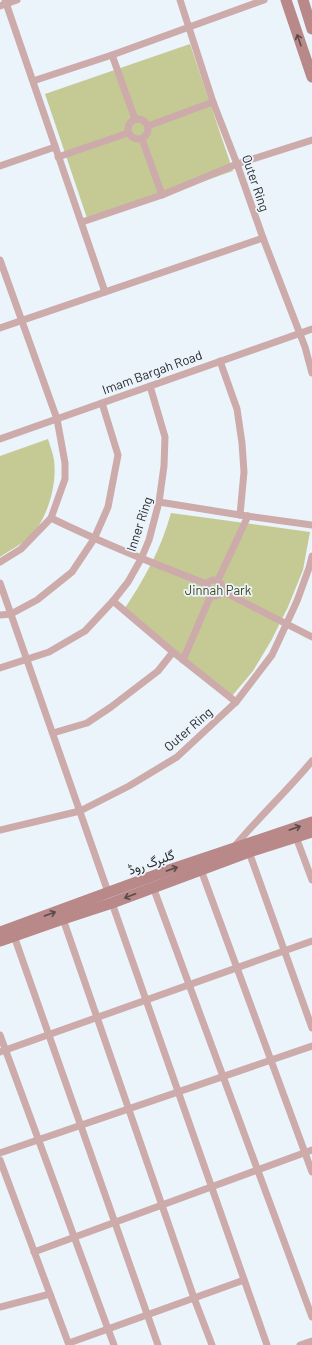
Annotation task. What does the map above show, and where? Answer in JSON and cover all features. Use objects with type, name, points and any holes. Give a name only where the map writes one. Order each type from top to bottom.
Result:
[{"type":"main road","points":[[286,0],[312,77]]},
{"type":"main road","points":[[303,0],[311,22]]},
{"type":"main road","name":"گلبرگ روڈ","points":[[0,932],[172,869],[312,822]]},
{"type":"main road","name":"گلبرگ روڈ","points":[[0,941],[63,918],[112,903],[249,852],[312,832]]},
{"type":"street","points":[[17,0],[4,3],[33,81],[105,292]]},
{"type":"street","name":"Outer Ring","points":[[180,0],[214,102],[299,333],[312,373]]},
{"type":"street","points":[[33,81],[112,56],[264,0]]},
{"type":"street","points":[[112,56],[135,119]]},
{"type":"street","points":[[148,126],[214,102]]},
{"type":"street","points":[[128,133],[134,139],[142,139],[148,134],[148,126],[143,120],[135,119]]},
{"type":"street","points":[[128,133],[129,125],[135,119]]},
{"type":"street","points":[[58,157],[128,133]]},
{"type":"street","points":[[142,139],[162,194]]},
{"type":"street","points":[[82,222],[162,194],[237,164],[312,140]]},
{"type":"street","points":[[0,166],[55,147]]},
{"type":"street","points":[[0,328],[263,238]]},
{"type":"street","points":[[0,260],[57,419],[65,463],[65,479],[51,518],[21,549],[0,562]]},
{"type":"street","name":"Imam Bargah Road","points":[[0,439],[312,329]]},
{"type":"street","points":[[218,580],[244,516],[244,472],[242,443],[237,409],[220,361]]},
{"type":"street","name":"Inner Ring","points":[[0,668],[49,652],[85,631],[113,601],[128,582],[141,559],[149,540],[159,502],[164,466],[164,437],[150,386]]},
{"type":"street","points":[[0,615],[10,614],[37,600],[72,572],[94,539],[108,507],[118,455],[102,403]]},
{"type":"street","points":[[159,502],[244,516],[312,525]]},
{"type":"street","points":[[51,518],[94,539],[141,559],[207,584]]},
{"type":"street","name":"Outer Ring","points":[[1,827],[80,812],[129,786],[177,757],[236,702],[272,655],[287,625],[309,568],[312,556]]},
{"type":"street","points":[[207,584],[213,580],[218,580]]},
{"type":"street","points":[[218,580],[222,586],[222,591]]},
{"type":"street","points":[[0,584],[108,892]]},
{"type":"street","points":[[207,584],[206,589],[211,595]]},
{"type":"street","points":[[222,591],[312,637]]},
{"type":"street","points":[[211,595],[218,595],[222,591]]},
{"type":"street","points":[[183,660],[211,595]]},
{"type":"street","points":[[113,601],[173,652],[236,702]]},
{"type":"street","points":[[53,733],[87,723],[112,707],[158,670],[173,652]]},
{"type":"street","points":[[223,862],[253,825],[300,776],[312,761]]},
{"type":"street","points":[[296,837],[312,880]]},
{"type":"street","points":[[249,852],[312,1028]]},
{"type":"street","points":[[201,870],[271,1060],[309,1152],[312,1172]]},
{"type":"street","points":[[154,887],[312,1317]]},
{"type":"street","points":[[112,903],[267,1345]]},
{"type":"street","points":[[63,918],[194,1298],[212,1345]]},
{"type":"street","points":[[14,936],[158,1345]]},
{"type":"street","points":[[3,1051],[312,941]]},
{"type":"street","points":[[0,1035],[3,1051],[38,1140],[114,1345]]},
{"type":"street","points":[[0,1153],[312,1046]]},
{"type":"street","points":[[34,1252],[309,1152]]},
{"type":"street","points":[[0,1160],[69,1344],[244,1280]]},
{"type":"street","points":[[0,1307],[50,1294]]},
{"type":"street","points":[[300,1345],[312,1341]]},
{"type":"green space","points":[[190,44],[233,171],[88,221],[45,94]]},
{"type":"green space","points":[[48,439],[54,457],[55,469],[53,488],[48,507],[35,531],[19,545],[0,557],[0,456]]},
{"type":"green space","name":"Jinnah Park","points":[[171,513],[310,532],[303,570],[288,607],[271,641],[253,671],[232,696],[123,611],[138,588],[157,552]]}]
